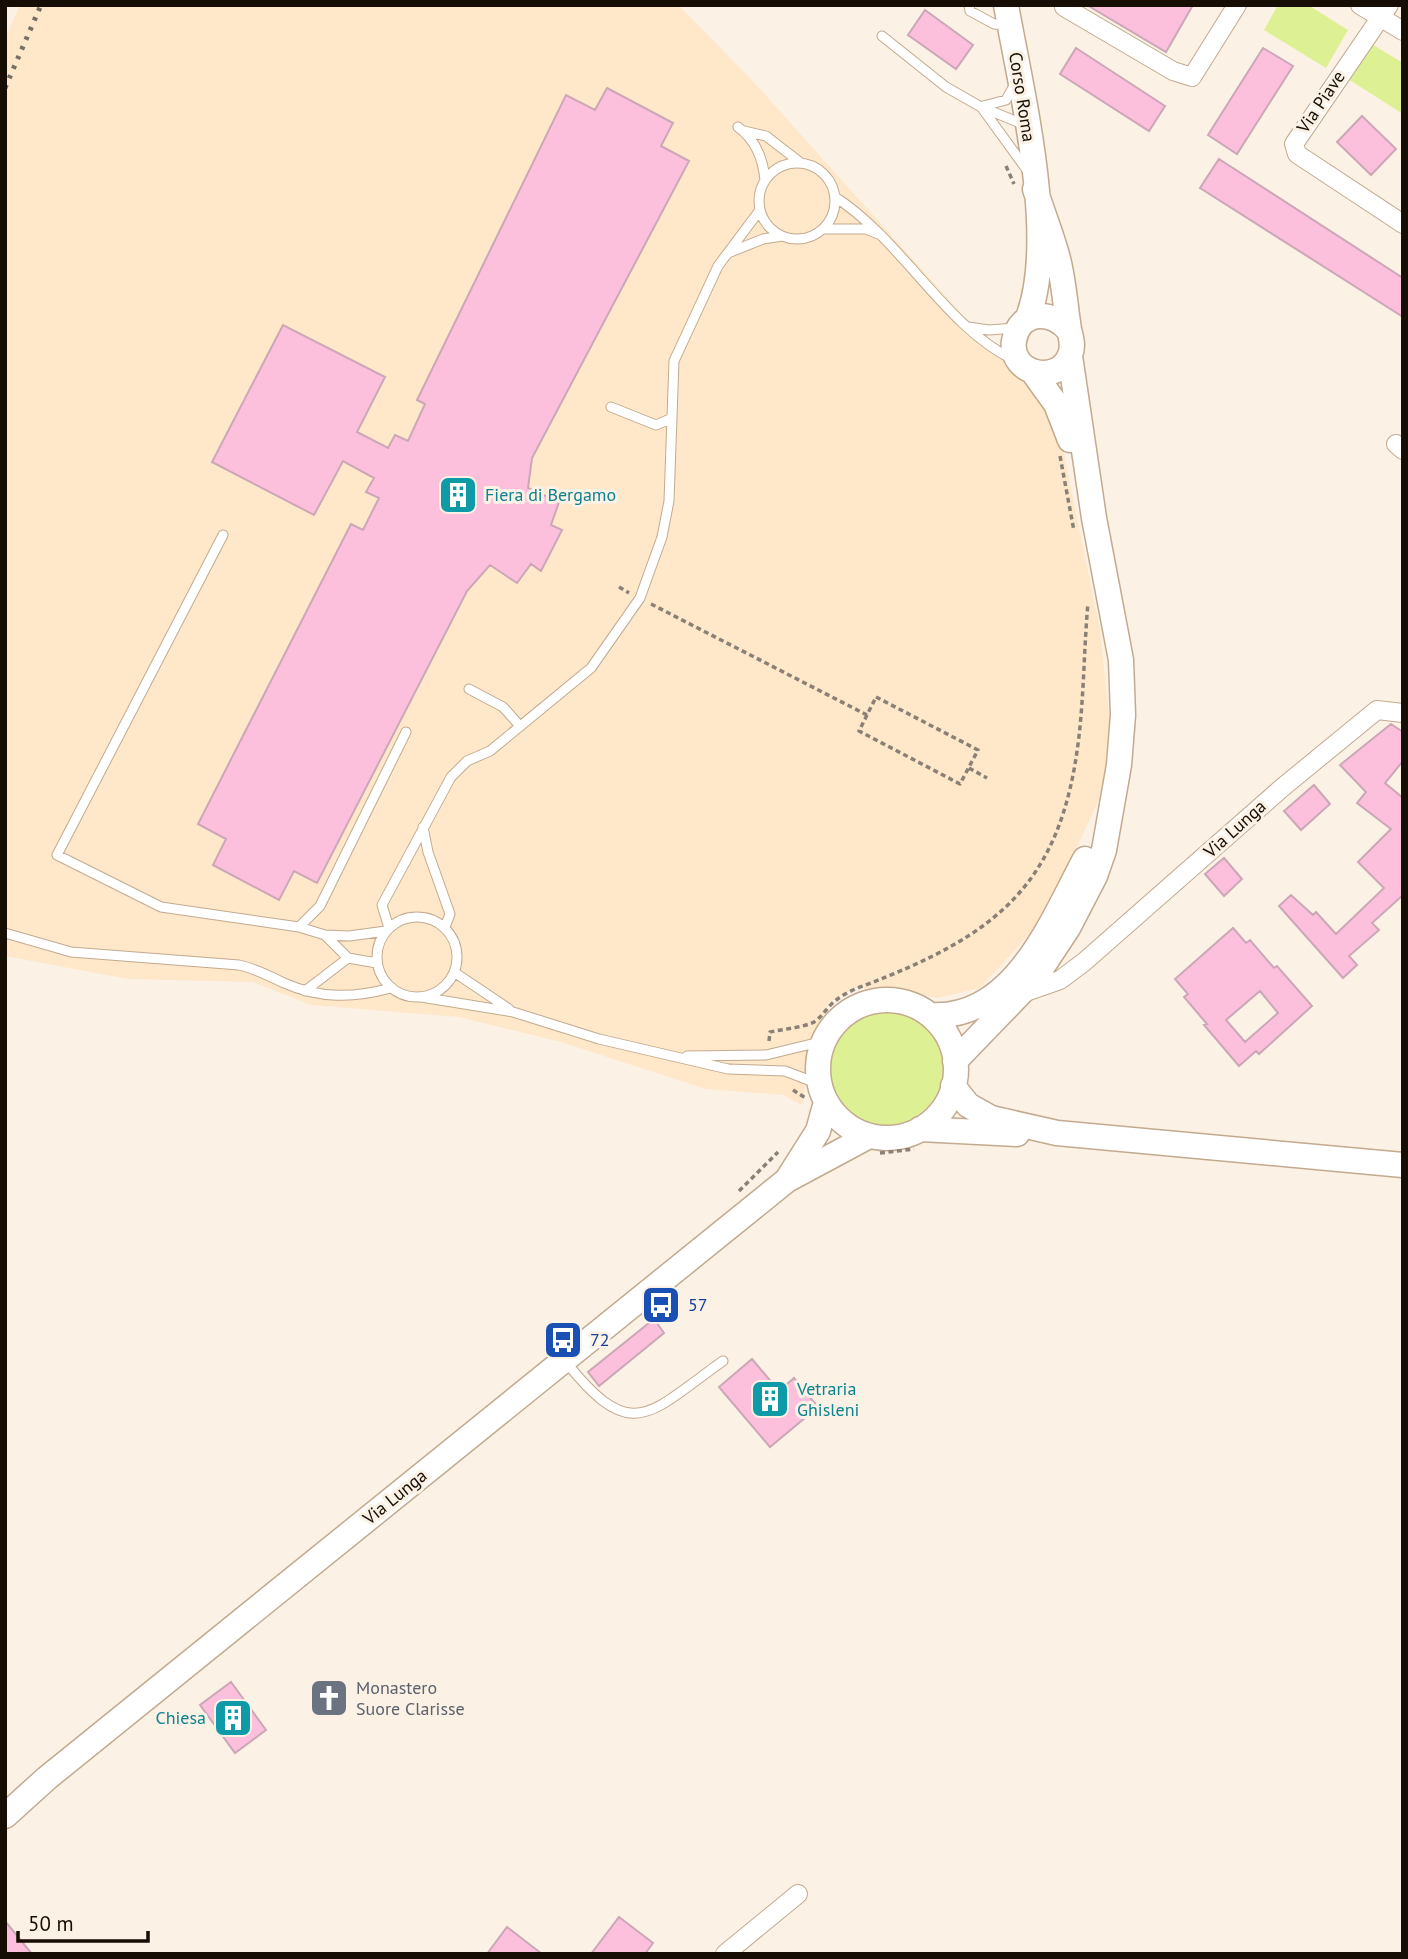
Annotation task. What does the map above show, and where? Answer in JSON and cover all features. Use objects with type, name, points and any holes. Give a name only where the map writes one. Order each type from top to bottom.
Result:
[{"type":"street","points":[[1064,7],[1172,71],[1192,77],[1237,5]]},
{"type":"street","points":[[1360,5],[1384,11],[1403,31]]},
{"type":"street","name":"Via Piave","points":[[1384,11],[1294,144],[1297,154],[1403,224]]},
{"type":"street","name":"Corso Roma","points":[[1008,15],[1028,126],[1035,187],[1038,278],[1014,346],[1027,368]]},
{"type":"street","name":"Corso Roma","points":[[1035,187],[1058,257],[1072,347],[1070,356]]},
{"type":"street","points":[[1023,324],[1047,315],[1056,318],[1069,331]]},
{"type":"street","points":[[1027,368],[1048,373],[1057,370],[1070,356]]},
{"type":"street","name":"Via Lunga","points":[[1070,356],[1084,525]]},
{"type":"street","name":"Via Lunga","points":[[955,1061],[1048,961],[1095,876],[1104,850],[1122,738],[1121,660],[1084,525],[1062,415],[1027,368]]},
{"type":"street","name":"Via Lunga","points":[[1020,994],[1045,987],[1074,968],[1377,710],[1398,710],[1403,713]]},
{"type":"street","name":"Via Lunga","points":[[787,1180],[818,1131],[818,1066],[824,1041],[838,1020],[870,1002],[904,1002],[930,1015],[946,1016],[974,1010],[1015,976],[1042,938],[1108,818]]},
{"type":"street","points":[[1048,961],[1074,968]]},
{"type":"street","points":[[920,1129],[939,1114],[954,1086],[955,1061],[945,1032],[930,1015]]},
{"type":"street","points":[[954,1086],[968,1105],[991,1118],[1057,1133],[1403,1165]]},
{"type":"street","points":[[818,1098],[844,1124],[869,1136]]},
{"type":"street","name":"Via Lunga","points":[[5,1816],[58,1769],[787,1180],[869,1136],[900,1137],[920,1129],[1008,1135],[1057,1133]]},
{"type":"street","points":[[725,1954],[798,1894]]},
{"type":"lane","points":[[969,5],[970,11],[994,24],[1008,15]]},
{"type":"lane","points":[[882,36],[946,87],[981,107],[1028,126]]},
{"type":"lane","points":[[981,107],[1006,100],[1019,77]]},
{"type":"lane","points":[[981,107],[1035,187]]},
{"type":"lane","points":[[765,180],[764,161],[741,129],[766,136],[801,163]]},
{"type":"lane","points":[[782,236],[765,221],[760,210],[761,189],[765,180],[781,166],[801,163],[811,165],[828,178],[835,197],[835,209],[823,229]]},
{"type":"lane","points":[[835,197],[874,225],[978,339],[1027,368]]},
{"type":"lane","points":[[760,210],[748,230],[726,254],[674,361],[668,501],[662,537],[640,598],[591,668],[490,751],[467,761],[459,769],[423,827],[382,905],[387,929],[377,952],[377,963],[391,988],[410,997],[513,1012],[599,1039],[728,1069],[785,1071],[818,1098]]},
{"type":"lane","points":[[726,254],[763,239],[782,236],[807,238],[823,229],[866,229],[882,236]]},
{"type":"lane","points":[[968,327],[989,330],[1023,324]]},
{"type":"lane","points":[[611,407],[656,425],[670,419]]},
{"type":"lane","points":[[223,535],[57,855],[161,906],[299,927],[325,935],[349,936],[387,929],[410,917],[423,917],[444,927],[456,945],[454,972],[442,989],[421,997]]},
{"type":"lane","points":[[469,689],[503,707],[520,726]]},
{"type":"lane","points":[[299,927],[320,906],[406,732]]},
{"type":"lane","points":[[423,827],[428,852],[450,914],[444,927]]},
{"type":"lane","points":[[5,933],[71,952],[239,965],[262,970],[305,991],[360,996],[391,988]]},
{"type":"lane","points":[[325,935],[348,958],[377,963]]},
{"type":"lane","points":[[305,991],[348,958]]},
{"type":"lane","points":[[454,972],[513,1012]]},
{"type":"lane","points":[[671,1056],[766,1055],[824,1041]]},
{"type":"lane","points":[[564,1360],[604,1404],[628,1416],[654,1410],[723,1360]]},
{"type":"path","points":[[1059,447],[1084,525]]},
{"type":"path","points":[[619,587],[867,715]]},
{"type":"path","points":[[766,1055],[771,1032],[814,1022],[835,1000],[859,987],[907,970],[990,923],[1031,879],[1051,850],[1070,797],[1080,734],[1089,596]]},
{"type":"path","points":[[876,697],[978,750],[960,784],[859,731],[867,715],[876,697]]},
{"type":"path","points":[[969,768],[987,778]]},
{"type":"path","points":[[784,1085],[809,1100],[818,1098]]},
{"type":"path","points":[[743,1216],[731,1200],[748,1178],[785,1147]]},
{"type":"shaded area","name":"Fiera di Bergamo","points":[[20,5],[678,5],[750,78],[1057,420],[1100,630],[1111,735],[1104,789],[1043,919],[980,988],[937,998],[890,988],[855,988],[830,1002],[814,1035],[802,1105],[783,1095],[706,1089],[561,1042],[459,1017],[311,1005],[253,982],[128,979],[5,956],[5,39]]},
{"type":"green space","points":[[1278,5],[1308,5],[1348,30],[1326,68],[1264,30]]},
{"type":"green space","points":[[1370,43],[1403,63],[1403,114],[1348,79]]},
{"type":"green space","points":[[886,1011],[908,1015],[918,1020],[934,1036],[939,1046],[943,1068],[939,1090],[934,1100],[918,1116],[908,1121],[886,1125],[864,1121],[854,1116],[838,1100],[833,1090],[829,1068],[833,1046],[838,1036],[854,1020],[864,1015]]},
{"type":"building","points":[[1087,5],[1193,5],[1166,52]]},
{"type":"building","points":[[925,10],[973,45],[956,69],[908,35]]},
{"type":"building","points":[[1076,48],[1165,106],[1149,131],[1060,74]]},
{"type":"building","points":[[1263,48],[1293,66],[1237,154],[1208,135]]},
{"type":"building","name":"Fiera di Bergamo","points":[[607,88],[673,123],[661,146],[689,161],[532,458],[528,488],[559,502],[551,525],[562,530],[541,571],[531,564],[517,583],[490,565],[467,591],[317,883],[294,871],[279,900],[213,865],[226,839],[198,824],[351,524],[363,530],[379,498],[366,492],[374,478],[343,461],[314,515],[212,462],[283,325],[385,377],[357,432],[388,448],[395,435],[408,441],[425,404],[417,400],[566,95],[595,110]]},
{"type":"building","points":[[1362,116],[1396,149],[1371,175],[1337,142]]},
{"type":"building","points":[[1219,159],[1403,278],[1403,317],[1200,188]]},
{"type":"building","points":[[1391,724],[1403,732],[1403,761],[1385,783],[1403,798],[1403,895],[1372,923],[1379,930],[1349,956],[1357,965],[1343,978],[1279,906],[1291,895],[1313,915],[1316,912],[1336,934],[1384,888],[1358,862],[1391,829],[1357,803],[1366,792],[1340,765]]},
{"type":"building","points":[[1314,785],[1330,804],[1301,830],[1284,811]]},
{"type":"building","points":[[1224,858],[1242,879],[1224,896],[1205,874]]},
{"type":"building","points":[[1233,928],[1246,943],[1250,940],[1274,968],[1277,966],[1312,1006],[1259,1054],[1256,1051],[1239,1066],[1204,1025],[1207,1024],[1184,997],[1188,994],[1175,979]],"holes":[[[1260,991],[1278,1013],[1245,1042],[1226,1020]]]},
{"type":"building","points":[[654,1319],[664,1333],[599,1386],[588,1372]]},
{"type":"building","name":"Vetraria Ghisleni","points":[[752,1359],[779,1391],[794,1378],[818,1407],[770,1447],[719,1387]]},
{"type":"building","name":"Chiesa","points":[[231,1682],[266,1730],[235,1753],[200,1705]]},
{"type":"building","points":[[619,1917],[653,1943],[645,1954],[591,1954]]},
{"type":"building","points":[[5,1921],[32,1954],[5,1954]]},
{"type":"building","points":[[507,1927],[542,1954],[487,1954]]},
{"type":"railway","points":[[5,88],[41,5]]},
{"type":"place","name":"Fiera di Bergamo","points":[[458,495]]},
{"type":"place","name":"57","points":[[661,1305]]},
{"type":"place","name":"72","points":[[563,1340]]},
{"type":"place","name":"Vetraria Ghisleni","points":[[770,1399]]},
{"type":"place","name":"Monastero Suore Clarisse","points":[[329,1698]]},
{"type":"place","name":"Chiesa","points":[[233,1718]]}]
